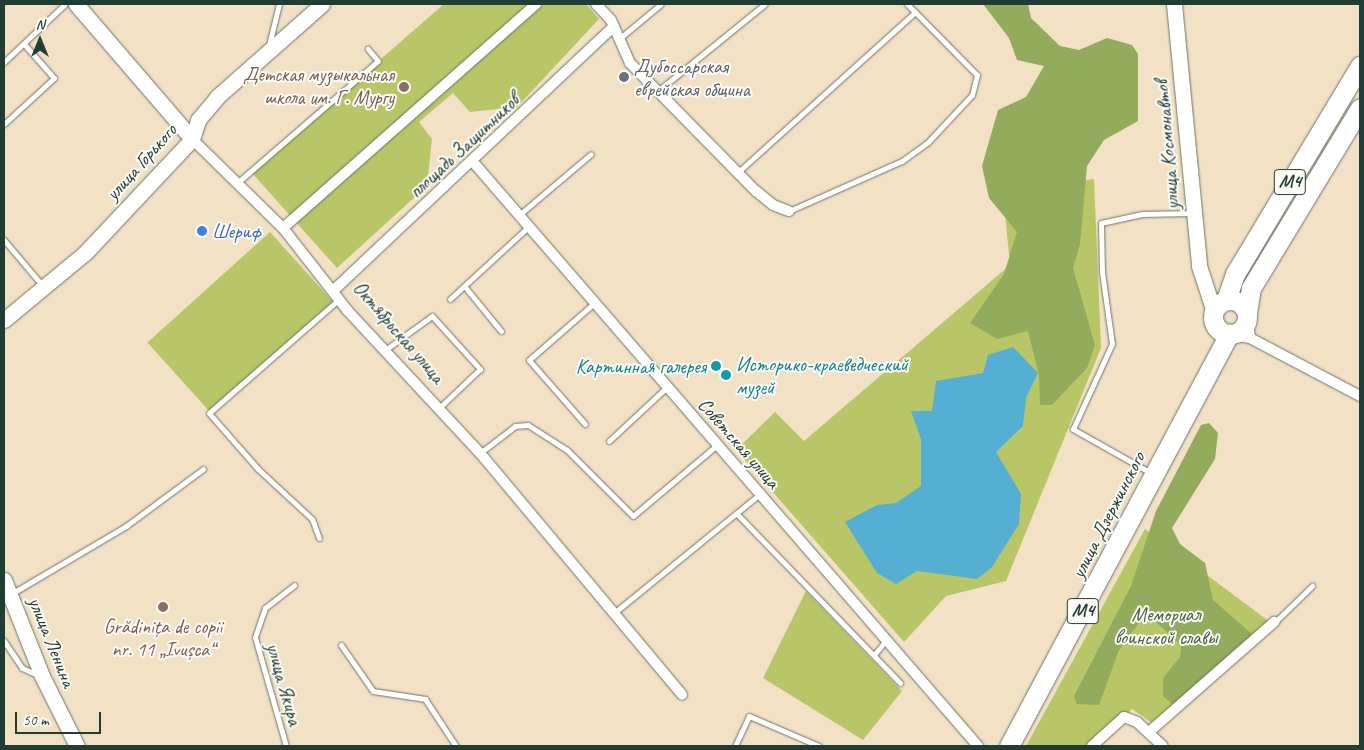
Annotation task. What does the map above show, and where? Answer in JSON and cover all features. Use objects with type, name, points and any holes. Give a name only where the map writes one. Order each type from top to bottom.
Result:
[{"type":"highway","name":"улица Дзержинского","points":[[1009,746],[1154,474],[1215,355],[1222,319],[1235,274],[1360,66]]},
{"type":"highway","name":"M4","points":[[1247,316],[1251,288],[1360,108]]},
{"type":"highway","points":[[1236,301],[1247,316],[1243,328],[1222,319],[1236,301]]},
{"type":"street","name":"Октябрьская улица","points":[[76,4],[192,139],[283,228],[385,350],[480,453],[682,695]]},
{"type":"street","name":"улица Горького","points":[[4,320],[45,289],[192,139],[198,120],[217,97],[322,4]]},
{"type":"street","points":[[283,228],[536,4]]},
{"type":"street","points":[[596,4],[614,26],[630,63],[659,90],[737,173],[773,206],[789,211]]},
{"type":"street","name":"улица Космонавтов","points":[[1174,4],[1193,213],[1202,282],[1222,319]]},
{"type":"street","name":"площадь Защитников","points":[[338,294],[614,26]]},
{"type":"street","name":"Советская улица","points":[[474,162],[526,228],[717,444],[978,746]]},
{"type":"street","points":[[1247,316],[1250,338]]},
{"type":"street","points":[[1222,319],[1250,338],[1360,396]]},
{"type":"street","name":"улица Ленина","points":[[4,580],[42,676],[77,746]]},
{"type":"street","points":[[1149,732],[1274,622]]},
{"type":"street","points":[[1092,746],[1124,717],[1149,732],[1163,746]]},
{"type":"lane","points":[[4,62],[66,4]]},
{"type":"lane","points":[[267,53],[279,4]]},
{"type":"lane","points":[[620,38],[661,4]]},
{"type":"lane","points":[[659,90],[765,4]]},
{"type":"lane","points":[[789,211],[902,161],[928,142],[972,95],[977,75],[907,4]]},
{"type":"lane","points":[[737,173],[915,12]]},
{"type":"lane","points":[[4,124],[54,78],[24,44]]},
{"type":"lane","points":[[237,183],[378,61],[368,49]]},
{"type":"lane","points":[[517,217],[592,154]]},
{"type":"lane","points":[[1154,474],[1073,428],[1112,344],[1102,272],[1102,223],[1142,214],[1193,213]]},
{"type":"lane","points":[[450,299],[526,228]]},
{"type":"lane","points":[[4,240],[45,289]]},
{"type":"lane","points":[[465,287],[501,331]]},
{"type":"lane","points":[[319,538],[312,519],[258,469],[209,413],[338,294]]},
{"type":"lane","points":[[585,424],[529,360],[593,304]]},
{"type":"lane","points":[[385,350],[432,316],[480,369],[439,408]]},
{"type":"lane","points":[[609,441],[667,387]]},
{"type":"lane","points":[[480,453],[515,426],[528,425],[567,450],[633,516],[717,444]]},
{"type":"lane","points":[[11,594],[126,526],[202,469]]},
{"type":"lane","points":[[614,613],[760,494]]},
{"type":"lane","points":[[737,514],[900,683]]},
{"type":"lane","name":"улица Якира","points":[[286,746],[255,637],[265,608],[294,585]]},
{"type":"lane","points":[[1274,622],[1312,586]]},
{"type":"lane","points":[[874,655],[886,640]]},
{"type":"lane","points":[[4,642],[22,668],[42,676]]},
{"type":"lane","points":[[341,645],[373,692],[425,699],[456,746]]},
{"type":"lane","points":[[735,746],[749,716],[810,745],[819,746]]},
{"type":"green space","points":[[444,4],[586,4],[599,19],[517,107],[470,112],[453,93],[419,122],[432,139],[427,186],[337,268],[251,172]]},
{"type":"green space","points":[[983,4],[1028,4],[1031,18],[1060,46],[1079,50],[1107,38],[1132,45],[1138,54],[1138,121],[1104,140],[1087,166],[1080,244],[1073,268],[1095,345],[1087,368],[1052,405],[1040,405],[1039,375],[1028,331],[997,339],[970,323],[1004,274],[1017,232],[989,198],[982,166],[998,110],[1026,97],[1044,66],[1017,60],[1009,38]]},
{"type":"green space","points":[[1094,179],[1101,348],[1006,581],[946,596],[904,642],[736,450],[775,412],[804,441],[1010,265],[1003,192]]},
{"type":"green space","points":[[270,232],[333,302],[210,412],[147,342]]},
{"type":"green space","points":[[1209,423],[1218,433],[1215,459],[1172,528],[1180,544],[1205,563],[1213,600],[1252,634],[1252,642],[1173,705],[1163,696],[1163,678],[1180,657],[1181,645],[1156,622],[1142,619],[1119,650],[1099,705],[1077,704],[1074,696],[1131,586],[1156,511],[1201,425]]},
{"type":"green space","name":"Мемориал воинской славы","points":[[1145,529],[1270,622],[1152,723],[1132,709],[1097,746],[1026,746]]},
{"type":"green space","points":[[806,591],[902,691],[863,740],[763,678]]},
{"type":"water","points":[[1013,347],[1038,373],[1026,398],[1023,426],[996,452],[1021,494],[1019,524],[992,567],[977,579],[917,571],[896,584],[877,573],[845,522],[877,505],[896,503],[921,486],[921,439],[911,411],[932,411],[936,381],[983,373],[988,355]]},
{"type":"place","name":"Дубоссарская еврейская община","points":[[624,77]]},
{"type":"place","name":"Детская музыкальная школа им. Г. Мургу","points":[[404,87]]},
{"type":"place","name":"Шериф","points":[[202,231]]},
{"type":"place","name":"Картинная галерея","points":[[716,366]]},
{"type":"place","name":"Историко-краеведческий музей","points":[[726,375]]},
{"type":"place","name":"Grădinița de copii nr. 11 „Ivușca“","points":[[163,607]]}]
